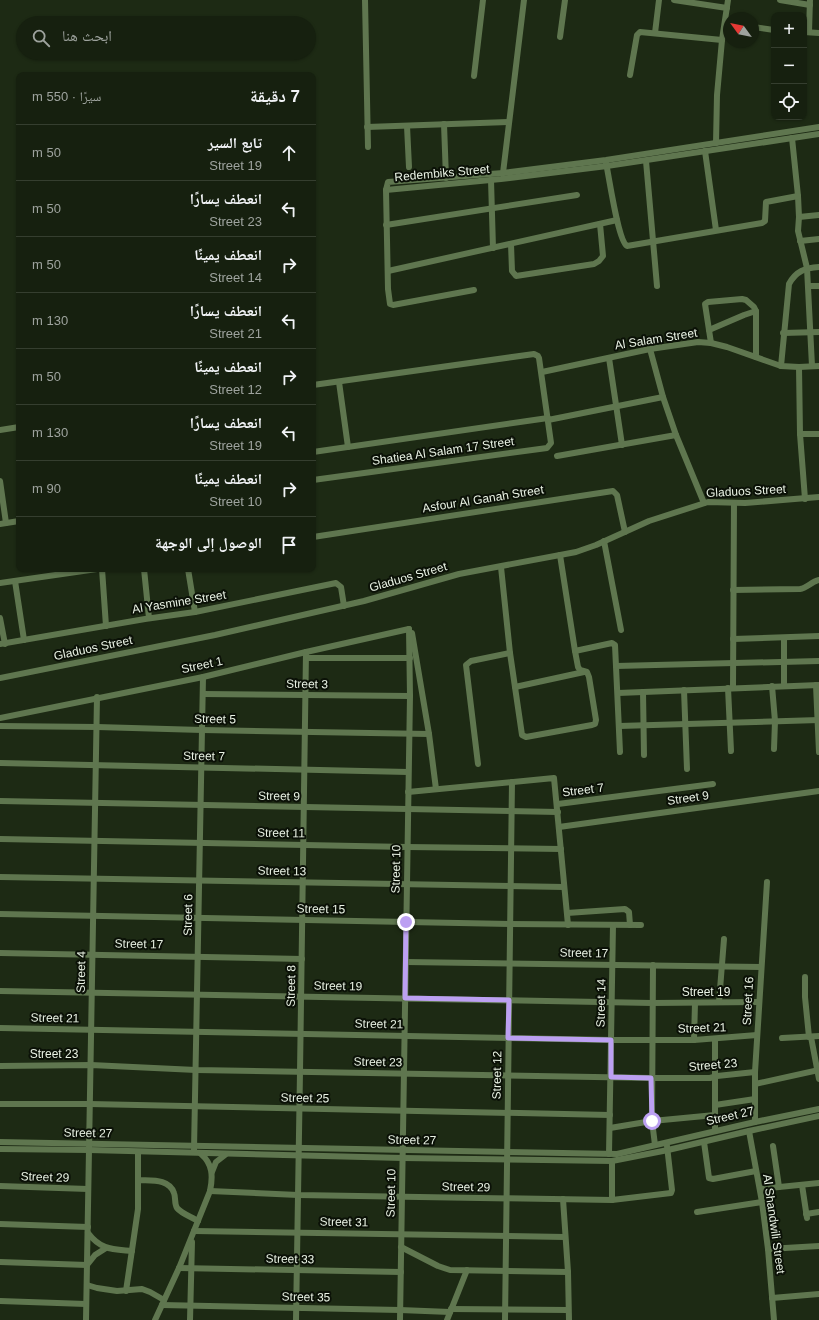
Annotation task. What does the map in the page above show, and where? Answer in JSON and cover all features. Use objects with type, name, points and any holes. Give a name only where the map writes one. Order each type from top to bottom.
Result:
[{"type":"street","points":[[365,0],[368,147]]},
{"type":"street","points":[[474,76],[483,0]]},
{"type":"street","points":[[503,173],[524,0]]},
{"type":"street","points":[[560,37],[565,0]]},
{"type":"street","points":[[654,33],[659,0]]},
{"type":"street","points":[[674,0],[727,8]]},
{"type":"street","points":[[727,12],[728,0]]},
{"type":"street","points":[[780,0],[810,2],[807,24]]},
{"type":"street","points":[[759,28],[771,30]]},
{"type":"street","points":[[630,75],[638,33],[640,32],[722,40]]},
{"type":"street","points":[[807,32],[819,33]]},
{"type":"street","points":[[716,143],[716,95],[723,37]]},
{"type":"street","points":[[368,127],[508,122]]},
{"type":"street","points":[[444,124],[446,178]]},
{"type":"street","points":[[407,126],[409,167]]},
{"type":"street","name":"Redembiks Street","points":[[819,130],[716,143],[607,163],[491,180],[386,190],[387,183],[391,181],[446,178],[607,163],[646,161],[792,138],[819,130]]},
{"type":"street","points":[[792,138],[798,196],[798,231],[807,268],[809,332],[812,366]]},
{"type":"street","points":[[705,151],[716,230]]},
{"type":"street","points":[[646,161],[657,286]]},
{"type":"street","points":[[607,163],[617,220],[623,244],[626,246],[763,222],[765,221],[766,202],[798,196]]},
{"type":"street","points":[[491,180],[493,248]]},
{"type":"street","points":[[386,190],[389,302],[391,304],[474,290]]},
{"type":"street","points":[[386,225],[577,195]]},
{"type":"street","points":[[799,217],[819,214]]},
{"type":"street","points":[[388,271],[617,220]]},
{"type":"street","points":[[511,244],[512,269],[516,276],[594,264],[603,256],[600,224]]},
{"type":"street","points":[[800,241],[819,239]]},
{"type":"street","points":[[781,366],[789,284],[797,273],[807,268],[819,267]]},
{"type":"street","points":[[808,286],[819,286]]},
{"type":"street","points":[[711,343],[704,306],[706,303],[742,299],[751,304],[756,311],[756,357]]},
{"type":"street","points":[[709,330],[756,311]]},
{"type":"street","points":[[784,333],[819,332]]},
{"type":"street","name":"Al Salam Street","points":[[542,372],[691,343],[711,343],[781,366],[799,368],[819,366]]},
{"type":"street","points":[[650,350],[663,397],[676,435],[704,503]]},
{"type":"street","name":"Shatiea Al Salam 17 Street","points":[[316,480],[547,448],[551,443],[542,372],[539,358],[534,354],[340,382]]},
{"type":"street","points":[[609,358],[622,445]]},
{"type":"street","points":[[799,368],[800,434],[805,499]]},
{"type":"street","points":[[316,385],[340,382],[348,447]]},
{"type":"street","points":[[316,452],[548,419],[663,397]]},
{"type":"street","points":[[0,430],[16,427]]},
{"type":"street","points":[[800,434],[819,434]]},
{"type":"street","points":[[557,456],[676,435]]},
{"type":"street","points":[[0,481],[3,524],[16,522]]},
{"type":"street","name":"Asfour Al Ganah Street","points":[[316,537],[613,490],[617,495],[625,532]]},
{"type":"street","name":"Gladuos Street","points":[[0,678],[215,635],[344,606],[459,574],[560,556],[576,552],[604,541],[649,521],[704,503],[734,503],[819,497]]},
{"type":"street","points":[[731,751],[730,723],[733,663],[734,503]]},
{"type":"street","points":[[604,541],[621,630]]},
{"type":"street","points":[[501,567],[510,653],[521,732],[523,737],[592,726],[596,723],[589,674],[580,670],[578,667],[560,556]]},
{"type":"street","points":[[0,583],[76,572]]},
{"type":"street","points":[[102,572],[106,626]]},
{"type":"street","points":[[144,572],[149,618]]},
{"type":"street","points":[[188,572],[195,612]]},
{"type":"street","points":[[733,590],[800,589],[819,580]]},
{"type":"street","points":[[15,581],[24,640]]},
{"type":"street","name":"Al Yasmine Street","points":[[2,644],[149,618],[195,612],[336,583],[341,587],[344,606]]},
{"type":"street","points":[[0,618],[2,644]]},
{"type":"street","points":[[409,629],[412,632],[429,734],[436,789]]},
{"type":"street","name":"Street 1","points":[[0,718],[306,655],[409,629]]},
{"type":"street","name":"Street 10","points":[[400,1320],[410,696],[409,629]]},
{"type":"street","points":[[733,639],[819,636]]},
{"type":"street","points":[[784,638],[784,686]]},
{"type":"street","points":[[575,651],[612,643],[616,648],[620,752]]},
{"type":"street","points":[[478,764],[466,665],[471,661],[510,653]]},
{"type":"street","points":[[306,655],[410,658]]},
{"type":"street","name":"Street 8","points":[[296,1320],[306,655]]},
{"type":"street","points":[[616,666],[819,660]]},
{"type":"street","points":[[515,687],[584,671]]},
{"type":"street","name":"Street 6","points":[[198,1154],[194,1146],[203,677]]},
{"type":"street","points":[[618,693],[818,685],[819,752]]},
{"type":"street","points":[[772,686],[774,749]]},
{"type":"street","points":[[684,690],[687,770]]},
{"type":"street","points":[[642,692],[644,755]]},
{"type":"street","name":"Street 3","points":[[203,694],[410,696]]},
{"type":"street","name":"Street 4","points":[[86,1320],[97,697]]},
{"type":"street","points":[[619,726],[818,720]]},
{"type":"street","name":"Street 5","points":[[0,726],[97,726],[202,730],[429,734]]},
{"type":"street","name":"Street 7","points":[[0,763],[408,772]]},
{"type":"street","name":"Street 7","points":[[408,792],[554,778],[558,804],[713,784]]},
{"type":"street","name":"Street 12","points":[[505,1320],[512,782]]},
{"type":"street","name":"Street 9","points":[[559,827],[819,791]]},
{"type":"street","name":"Street 9","points":[[0,801],[558,812]]},
{"type":"street","points":[[558,804],[568,924]]},
{"type":"street","name":"Street 11","points":[[0,839],[561,849]]},
{"type":"street","name":"Street 13","points":[[0,876],[564,887]]},
{"type":"street","name":"Street 16","points":[[755,1122],[755,1072],[767,882]]},
{"type":"street","points":[[567,913],[625,908],[629,912],[630,925]]},
{"type":"street","name":"Street 15","points":[[0,914],[510,924],[641,925]]},
{"type":"street","name":"Street 14","points":[[609,1154],[613,925]]},
{"type":"street","points":[[719,1002],[724,939]]},
{"type":"street","name":"Street 17","points":[[0,952],[302,959]]},
{"type":"street","name":"Street 17","points":[[406,962],[761,967]]},
{"type":"street","points":[[653,965],[651,1078],[652,1121],[655,1145]]},
{"type":"street","points":[[805,977],[805,997],[810,1037],[819,1079]]},
{"type":"street","name":"Street 19","points":[[0,991],[652,1003],[759,1002]]},
{"type":"street","points":[[694,1040],[695,1002]]},
{"type":"street","name":"Street 21","points":[[0,1028],[611,1040],[715,1040],[757,1035]]},
{"type":"street","points":[[782,1038],[819,1036]]},
{"type":"street","points":[[715,1040],[715,1131]]},
{"type":"street","name":"Street 23","points":[[0,1066],[91,1065],[196,1070],[651,1078],[710,1078],[755,1072]]},
{"type":"street","points":[[755,1084],[818,1070]]},
{"type":"street","points":[[715,1105],[755,1099]]},
{"type":"street","name":"Street 25","points":[[0,1104],[90,1104],[610,1115]]},
{"type":"street","name":"Street 27","points":[[0,1149],[194,1146],[609,1154],[628,1152],[715,1131],[819,1109]]},
{"type":"street","points":[[610,1128],[652,1121],[715,1115]]},
{"type":"street","name":"Street 27","points":[[0,1142],[89,1147],[138,1152],[198,1154],[612,1161],[819,1116]]},
{"type":"street","name":"Al Shandwili Street","points":[[749,1131],[762,1202],[768,1249],[774,1320]]},
{"type":"street","name":"Street 29","points":[[210,1191],[298,1195],[612,1200],[670,1193],[672,1190],[667,1142]]},
{"type":"street","points":[[704,1142],[709,1178],[713,1179],[756,1171]]},
{"type":"street","points":[[773,1146],[779,1187]]},
{"type":"street","points":[[126,1291],[138,1209],[138,1152]]},
{"type":"street","points":[[198,1154],[209,1162],[212,1174]]},
{"type":"street","points":[[155,1320],[179,1268],[210,1191],[213,1168],[220,1157],[226,1154]]},
{"type":"street","points":[[612,1161],[612,1200]]},
{"type":"street","points":[[138,1180],[160,1181],[169,1186],[174,1192],[175,1202],[179,1210],[198,1220]]},
{"type":"street","points":[[760,1189],[819,1183]]},
{"type":"street","points":[[802,1185],[807,1216],[819,1212]]},
{"type":"street","name":"Street 29","points":[[0,1186],[88,1189]]},
{"type":"street","points":[[563,1199],[568,1272],[569,1320]]},
{"type":"street","points":[[697,1212],[762,1202]]},
{"type":"street","points":[[0,1224],[88,1230],[99,1245],[106,1248],[132,1252]]},
{"type":"street","name":"Street 31","points":[[193,1234],[298,1233],[565,1237]]},
{"type":"street","points":[[190,1320],[193,1234]]},
{"type":"street","points":[[768,1249],[819,1246]]},
{"type":"street","points":[[401,1247],[442,1268],[450,1270],[568,1272]]},
{"type":"street","points":[[0,1262],[87,1265],[95,1255],[106,1248]]},
{"type":"street","name":"Street 33","points":[[179,1268],[401,1272]]},
{"type":"street","points":[[447,1320],[466,1270]]},
{"type":"street","points":[[87,1285],[97,1288],[126,1291],[142,1289],[150,1292],[163,1303]]},
{"type":"street","points":[[772,1298],[819,1294]]},
{"type":"street","points":[[0,1301],[86,1304]]},
{"type":"street","name":"Street 35","points":[[163,1303],[190,1306],[451,1311],[568,1310]]},
{"type":"route","points":[[406,922],[405,998],[509,1000],[508,1038],[611,1040],[611,1077],[651,1078],[652,1121]]}]
